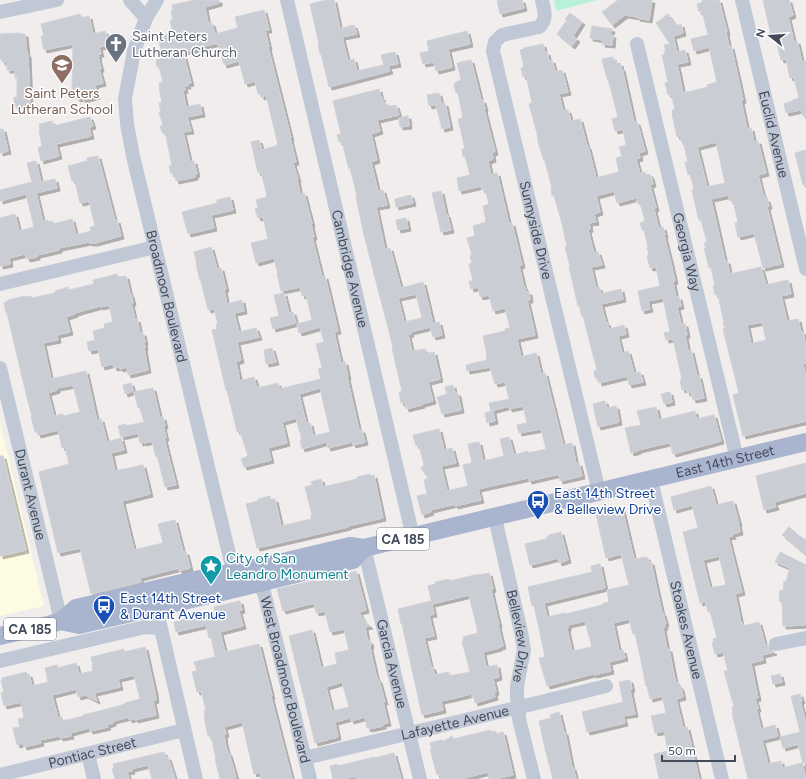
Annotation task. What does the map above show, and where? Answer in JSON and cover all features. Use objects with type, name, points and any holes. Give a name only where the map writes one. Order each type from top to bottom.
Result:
[{"type":"main road","name":"East 14th Street","points":[[60,621],[76,608],[350,546],[364,548],[413,537],[806,442]]},
{"type":"main road","name":"East 14th Street","points":[[60,621],[78,625],[256,584],[353,560],[364,548]]},
{"type":"main road","name":"CA 185","points":[[0,636],[60,621]]},
{"type":"street","points":[[0,12],[57,0]]},
{"type":"street","points":[[130,0],[146,18]]},
{"type":"street","name":"Broadmoor Boulevard","points":[[157,0],[146,18],[134,51],[125,99],[127,124],[133,156],[231,562],[237,571]]},
{"type":"street","name":"Cambridge Avenue","points":[[287,0],[413,537]]},
{"type":"street","name":"Sunnyside Drive","points":[[542,0],[545,14],[542,24],[539,27],[502,35],[495,42],[493,51],[599,492]]},
{"type":"street","name":"Euclid Avenue","points":[[742,0],[806,269]]},
{"type":"street","name":"Georgia Way","points":[[638,44],[737,459]]},
{"type":"street","points":[[0,284],[155,247]]},
{"type":"street","name":"Durant Avenue","points":[[0,368],[60,621]]},
{"type":"street","name":"Stoakes Avenue","points":[[650,480],[722,779]]},
{"type":"street","name":"Belleview Drive","points":[[494,518],[524,650],[517,686],[517,698],[519,719],[534,779]]},
{"type":"street","name":"Garcia Avenue","points":[[364,548],[420,779]]},
{"type":"street","points":[[237,571],[256,584]]},
{"type":"street","name":"West Broadmoor Boulevard","points":[[256,584],[264,592],[310,779]]},
{"type":"street","points":[[156,607],[196,779]]},
{"type":"street","points":[[0,661],[145,627],[160,628]]},
{"type":"street","points":[[776,644],[806,638]]},
{"type":"street","name":"Lafayette Avenue","points":[[305,758],[606,686]]},
{"type":"street","name":"Pontiac Street","points":[[0,775],[184,730]]},
{"type":"street","points":[[88,754],[94,779]]},
{"type":"shaded area","points":[[0,422],[44,606],[0,616]]},
{"type":"green space","points":[[554,0],[597,0],[556,11]]},
{"type":"building","points":[[194,0],[219,0],[219,3],[205,7],[208,23],[212,23],[215,34],[238,28],[235,17],[264,10],[269,30],[265,30],[268,47],[291,138],[296,162],[293,163],[298,179],[300,194],[304,193],[312,224],[314,237],[312,237],[322,277],[325,276],[338,331],[334,332],[341,363],[345,362],[359,430],[362,430],[365,442],[353,445],[352,442],[328,448],[326,442],[302,449],[300,440],[302,440],[296,418],[282,422],[287,443],[268,448],[271,460],[244,467],[241,459],[248,456],[240,431],[237,432],[212,330],[217,329],[216,324],[218,324],[214,309],[208,310],[194,252],[211,247],[217,269],[221,268],[226,289],[224,289],[227,304],[242,300],[244,311],[234,313],[239,332],[256,328],[259,337],[237,342],[241,360],[236,362],[240,381],[254,377],[257,388],[278,383],[279,389],[321,379],[318,369],[322,368],[316,344],[324,342],[320,327],[299,333],[297,324],[312,320],[306,295],[302,296],[300,287],[281,291],[274,258],[256,263],[251,243],[268,239],[263,217],[258,218],[255,209],[258,208],[256,200],[267,196],[261,172],[258,173],[251,142],[259,140],[262,150],[278,145],[266,95],[261,97],[261,93],[258,94],[255,81],[245,84],[239,61],[224,65],[217,43],[183,52],[191,83],[187,84],[188,86],[184,86],[185,90],[183,91],[186,107],[200,104],[202,114],[187,117],[191,131],[183,132],[190,162],[194,161],[197,174],[195,177],[176,181],[174,173],[171,174],[169,166],[172,166],[166,136],[162,132],[160,126],[163,125],[159,112],[161,112],[159,103],[162,102],[159,83],[163,82],[156,60],[163,58],[158,37],[173,33],[170,20],[173,20],[171,11],[173,10],[172,5]],"holes":[[[320,388],[330,432],[313,436],[310,423],[306,423],[299,394]]]},
{"type":"building","points":[[334,0],[340,29],[354,25],[357,34],[342,37],[348,61],[354,59],[357,71],[384,65],[381,55],[395,52],[398,64],[388,66],[390,71],[329,87],[320,54],[310,4]]},
{"type":"building","points":[[522,0],[524,8],[500,14],[497,1]]},
{"type":"building","points":[[618,0],[652,0],[649,20],[625,15],[612,25],[602,12]]},
{"type":"building","points":[[702,0],[719,0],[729,47],[731,46],[743,100],[741,101],[747,129],[751,128],[754,142],[758,141],[766,173],[758,175],[763,195],[765,199],[767,199],[769,206],[767,207],[781,264],[763,268],[754,233],[738,237],[735,223],[738,222],[733,201],[730,201],[729,195],[711,199],[725,261],[727,261],[730,274],[761,267],[766,285],[788,280],[791,294],[781,296],[787,321],[798,319],[801,332],[803,332],[806,347],[806,363],[803,364],[806,377],[806,421],[743,436],[733,395],[739,393],[723,329],[725,328],[718,295],[715,295],[713,286],[715,286],[711,267],[709,268],[704,248],[706,248],[704,243],[707,242],[701,220],[699,220],[698,217],[690,174],[688,175],[685,162],[688,162],[684,145],[680,136],[677,137],[672,114],[672,110],[675,109],[671,94],[668,95],[665,83],[668,82],[662,55],[665,55],[664,51],[666,51],[664,45],[670,44],[656,23],[668,14],[676,26],[681,24],[683,33],[673,36],[677,52],[685,50],[688,62],[677,64],[683,93],[708,87],[707,85],[717,82],[709,47],[694,51],[691,39],[708,35],[702,11],[699,12],[697,4],[703,2]],"holes":[[[716,142],[725,183],[707,187],[697,147]],[[762,322],[766,340],[751,344],[747,325]]]},
{"type":"building","points":[[763,0],[789,0],[793,15],[788,17],[794,42],[797,41],[802,62],[806,61],[806,116],[803,116],[801,110],[786,113],[784,104],[799,98],[794,77],[790,78],[786,59],[781,60],[776,40],[773,40],[771,35]]},
{"type":"building","points":[[570,13],[582,22],[573,36],[577,39],[572,46],[557,34]]},
{"type":"building","points":[[80,14],[82,18],[89,16],[93,34],[105,31],[108,43],[105,43],[106,46],[99,47],[101,54],[98,54],[101,69],[99,69],[103,83],[95,85],[97,96],[83,100],[82,98],[77,99],[76,95],[73,96],[72,91],[73,44],[44,50],[41,36],[44,36],[41,24]]},
{"type":"building","points":[[592,26],[612,29],[610,35],[613,35],[612,45],[602,44],[603,40],[590,38]]},
{"type":"building","points":[[467,31],[470,44],[448,49],[452,67],[436,71],[434,62],[423,64],[420,53],[429,51],[427,41]]},
{"type":"building","points":[[0,34],[25,34],[28,54],[30,103],[14,106],[14,97],[17,97],[17,78],[15,78],[15,70],[7,70],[7,62],[2,62],[2,59],[0,59]]},
{"type":"building","points":[[543,44],[549,61],[552,60],[555,72],[562,70],[568,92],[559,94],[563,111],[568,110],[571,121],[580,119],[596,178],[619,172],[616,158],[622,156],[619,147],[626,145],[623,129],[615,131],[612,119],[618,117],[602,59],[613,57],[617,64],[620,63],[634,122],[637,122],[645,151],[639,153],[640,158],[636,159],[640,174],[645,172],[646,175],[650,174],[651,176],[653,184],[650,185],[656,208],[654,209],[658,226],[659,228],[663,227],[665,235],[675,281],[673,282],[676,297],[679,297],[681,306],[677,307],[681,324],[685,324],[687,335],[685,335],[688,351],[691,350],[704,398],[693,400],[691,392],[687,393],[686,389],[682,390],[680,380],[682,379],[673,339],[666,340],[664,333],[670,332],[663,298],[648,301],[650,309],[642,311],[638,291],[660,286],[656,267],[650,268],[647,256],[649,255],[648,247],[644,230],[642,230],[640,223],[645,221],[641,205],[638,204],[636,198],[617,203],[614,191],[596,196],[600,212],[594,214],[596,222],[589,223],[590,229],[588,230],[594,253],[598,252],[602,265],[591,267],[596,288],[599,287],[601,294],[621,289],[623,299],[601,304],[609,329],[624,325],[626,334],[618,336],[622,353],[628,351],[634,373],[640,372],[643,382],[629,385],[627,376],[599,383],[598,378],[595,378],[594,371],[597,370],[583,316],[582,317],[579,305],[578,306],[565,247],[567,247],[562,224],[554,195],[552,196],[552,188],[529,104],[532,103],[527,79],[526,76],[523,77],[521,68],[524,67],[520,50]]},
{"type":"building","points":[[471,60],[481,101],[483,100],[495,152],[492,153],[493,159],[488,161],[491,175],[497,173],[509,224],[512,223],[522,265],[519,266],[524,287],[526,292],[529,292],[530,300],[527,300],[535,335],[517,339],[521,357],[536,353],[541,374],[545,373],[563,445],[572,443],[576,464],[579,463],[582,476],[560,481],[559,474],[529,481],[528,478],[478,489],[481,500],[430,510],[431,512],[422,515],[417,496],[427,494],[424,480],[428,478],[421,468],[424,465],[419,445],[416,446],[413,435],[439,429],[444,450],[452,448],[456,463],[441,466],[447,491],[468,486],[463,465],[472,463],[468,444],[479,442],[483,461],[504,456],[500,439],[509,437],[514,455],[528,451],[528,453],[546,449],[541,429],[519,433],[517,425],[527,423],[523,406],[509,409],[509,406],[491,411],[489,403],[509,399],[505,382],[495,384],[490,367],[467,371],[466,365],[487,360],[483,336],[505,331],[505,329],[510,328],[505,308],[493,311],[489,295],[480,297],[478,287],[471,289],[469,281],[473,281],[469,264],[472,263],[470,256],[472,255],[467,238],[475,236],[473,226],[486,222],[483,206],[489,204],[485,189],[482,190],[481,186],[459,191],[457,178],[470,175],[465,156],[463,157],[462,149],[465,149],[458,119],[463,118],[458,93],[456,93],[454,85],[456,82],[461,80],[457,63]]},
{"type":"building","points":[[379,89],[381,98],[382,97],[383,103],[385,102],[386,107],[396,105],[399,115],[377,120],[380,131],[371,134],[377,160],[371,162],[378,191],[383,190],[387,205],[376,207],[385,250],[390,248],[401,288],[423,282],[433,324],[439,322],[442,335],[433,337],[430,327],[410,332],[411,334],[408,335],[412,351],[425,349],[426,354],[434,352],[440,379],[428,382],[433,401],[422,405],[406,409],[405,402],[401,403],[399,392],[402,391],[393,347],[364,235],[350,168],[349,169],[342,142],[339,142],[337,135],[341,134],[333,101]],"holes":[[[416,294],[422,318],[404,322],[398,298]]]},
{"type":"building","points":[[439,93],[441,103],[429,106],[427,95]]},
{"type":"building","points":[[445,103],[450,127],[442,129],[436,105]]},
{"type":"building","points":[[408,116],[409,126],[400,127],[399,118]]},
{"type":"building","points":[[90,117],[93,126],[89,127],[91,136],[56,144],[59,156],[41,161],[38,148],[42,146],[39,124],[52,121],[53,126]]},
{"type":"building","points":[[0,129],[3,129],[8,151],[0,153]]},
{"type":"building","points":[[806,150],[806,185],[803,185],[795,153]]},
{"type":"building","points":[[98,156],[115,221],[117,220],[121,236],[95,243],[89,242],[59,248],[59,250],[27,259],[25,254],[9,258],[10,264],[0,266],[0,218],[15,214],[19,231],[34,227],[26,194],[0,201],[0,190],[32,182],[27,163],[36,161],[41,182],[55,179],[57,188],[36,193],[43,222],[48,220],[48,222],[53,221],[53,224],[72,219],[76,235],[91,231],[90,227],[95,226],[89,201],[80,203],[75,180],[72,181],[68,166],[87,161],[87,158]]},
{"type":"building","points":[[441,191],[451,230],[441,232],[432,193]]},
{"type":"building","points":[[411,195],[413,203],[396,207],[395,199]]},
{"type":"building","points":[[230,197],[233,210],[211,215],[214,228],[188,234],[182,212],[217,203],[217,200]]},
{"type":"building","points":[[406,218],[408,228],[398,230],[396,220]]},
{"type":"building","points":[[117,274],[118,277],[126,276],[133,303],[131,303],[135,320],[137,319],[140,333],[143,333],[148,370],[128,375],[127,367],[120,369],[120,367],[114,368],[113,364],[102,367],[98,349],[89,351],[87,342],[95,340],[93,331],[105,328],[104,324],[113,322],[109,305],[100,306],[66,317],[70,332],[57,335],[58,340],[43,343],[51,379],[86,371],[97,421],[101,419],[107,442],[121,438],[124,450],[111,453],[115,471],[143,465],[150,494],[122,501],[134,550],[163,543],[158,524],[175,520],[183,552],[186,552],[190,568],[179,571],[179,568],[140,578],[141,582],[91,594],[80,548],[58,553],[39,472],[69,464],[65,447],[62,448],[58,430],[38,435],[37,432],[35,432],[4,303],[8,300],[26,296],[31,296],[32,298],[55,293],[55,291],[68,287],[69,290],[94,284],[93,280]],"holes":[[[73,385],[80,412],[63,416],[63,414],[54,416],[48,393],[57,390],[57,388]]]},
{"type":"building","points":[[284,293],[289,313],[293,312],[296,323],[273,329],[270,318],[279,316],[274,295]]},
{"type":"building","points":[[272,348],[276,362],[266,364],[264,350]]},
{"type":"building","points":[[131,383],[133,391],[125,394],[123,385]]},
{"type":"building","points":[[453,385],[454,391],[458,394],[461,410],[442,414],[437,397],[447,394],[445,387]]},
{"type":"building","points":[[153,388],[160,418],[163,417],[165,426],[163,426],[166,438],[164,438],[176,485],[165,487],[152,441],[140,443],[138,433],[121,437],[118,426],[126,424],[126,426],[144,422],[140,408],[138,408],[134,392]]},
{"type":"building","points":[[670,392],[672,402],[664,404],[661,394]]},
{"type":"building","points":[[605,401],[607,408],[616,406],[619,422],[598,427],[593,404]]},
{"type":"building","points":[[656,407],[659,420],[695,411],[696,419],[714,415],[721,441],[673,454],[670,443],[631,453],[625,428],[641,425],[637,411]]},
{"type":"building","points":[[493,411],[495,421],[487,423],[485,413]]},
{"type":"building","points":[[0,456],[3,456],[26,550],[0,556]]},
{"type":"building","points":[[806,463],[806,493],[774,502],[776,507],[764,510],[756,476]]},
{"type":"building","points":[[370,474],[371,476],[374,475],[383,518],[257,548],[246,504],[270,496],[271,500],[275,499],[281,526],[311,519],[312,515],[305,487],[312,485],[311,482],[321,479],[323,487],[357,479],[357,477]]},
{"type":"building","points":[[711,486],[716,505],[733,501],[740,532],[732,534],[733,536],[728,537],[742,592],[735,594],[741,623],[742,622],[743,626],[759,622],[765,645],[768,644],[769,649],[774,652],[762,655],[763,660],[751,663],[758,698],[755,699],[758,709],[756,709],[761,729],[775,725],[778,736],[762,740],[768,764],[781,761],[782,768],[802,763],[806,779],[748,779],[732,713],[732,707],[734,707],[724,671],[728,671],[723,652],[715,654],[712,643],[714,642],[713,639],[717,638],[711,615],[710,612],[708,612],[705,601],[700,603],[683,532],[698,528],[692,505],[674,510],[671,497]],"holes":[[[719,556],[726,585],[710,588],[703,560]]]},
{"type":"building","points":[[622,508],[634,559],[647,557],[649,562],[651,562],[662,613],[666,624],[664,624],[665,627],[663,628],[667,649],[669,649],[675,680],[681,688],[683,697],[676,699],[683,728],[687,727],[699,779],[659,779],[654,754],[668,751],[664,731],[655,733],[651,716],[666,713],[662,696],[650,699],[635,634],[633,634],[629,619],[613,623],[619,651],[623,650],[625,658],[609,662],[611,671],[547,686],[539,658],[545,657],[534,605],[532,606],[528,587],[592,572],[591,566],[600,564],[605,588],[544,603],[547,617],[603,605],[602,604],[609,602],[607,590],[629,585],[621,554],[606,558],[596,514]],"holes":[[[585,621],[592,647],[572,651],[567,629],[568,625]]]},
{"type":"building","points":[[789,527],[796,534],[806,540],[806,555],[782,535]]},
{"type":"building","points":[[561,532],[568,560],[559,563],[558,558],[530,565],[525,544],[546,539],[549,535]]},
{"type":"building","points":[[780,552],[806,565],[805,625],[783,626],[782,602],[779,601],[780,590],[783,591],[784,581],[786,582],[790,568],[775,562]]},
{"type":"building","points":[[356,571],[366,610],[359,612],[364,621],[370,626],[365,627],[367,638],[371,643],[370,648],[376,675],[379,680],[385,702],[383,702],[388,723],[383,724],[383,726],[369,729],[367,728],[365,717],[351,721],[350,718],[335,722],[338,737],[315,743],[289,636],[312,630],[321,668],[337,664],[335,653],[349,650],[344,629],[330,632],[325,611],[316,613],[314,603],[283,611],[277,589],[317,580],[317,582]],"holes":[[[342,682],[349,707],[332,711],[326,687]]]},
{"type":"building","points":[[489,573],[493,589],[491,590],[503,646],[483,652],[486,667],[497,665],[499,677],[493,679],[496,692],[494,693],[495,697],[475,703],[474,697],[472,697],[471,694],[441,701],[443,710],[422,715],[398,609],[431,601],[434,614],[429,615],[434,636],[424,638],[434,675],[449,672],[449,676],[470,672],[462,641],[464,641],[463,637],[478,633],[469,595],[432,604],[428,586],[436,584],[435,582],[450,579],[450,581]]},
{"type":"building","points":[[240,601],[242,610],[239,611],[243,626],[220,632],[225,652],[259,644],[292,779],[261,779],[260,772],[254,774],[242,722],[224,727],[226,734],[224,734],[225,743],[236,777],[234,777],[235,779],[220,779],[212,740],[210,736],[208,736],[204,717],[204,710],[206,710],[201,691],[197,692],[192,672],[197,671],[194,662],[215,657],[211,637],[209,638],[206,625],[176,632],[174,622],[215,612],[214,607]]},
{"type":"building","points":[[145,647],[155,692],[156,700],[153,701],[156,715],[135,720],[135,718],[129,720],[129,717],[113,721],[113,723],[107,725],[108,727],[90,731],[89,728],[70,733],[71,736],[60,738],[59,736],[40,740],[41,743],[24,747],[23,743],[17,745],[13,728],[20,727],[18,719],[24,718],[21,702],[4,706],[1,693],[4,692],[1,680],[3,680],[2,678],[26,672],[27,675],[29,674],[32,686],[48,682],[45,668],[57,665],[58,668],[76,663],[79,674],[93,671],[91,657],[124,649],[124,652]],"holes":[[[134,675],[140,699],[63,721],[62,717],[58,718],[52,695],[76,689],[78,697],[85,695],[97,701],[94,693],[120,687],[118,679]]]},
{"type":"building","points":[[780,674],[782,682],[773,684],[771,676]]},
{"type":"building","points":[[630,680],[632,689],[630,690],[635,714],[623,716],[625,723],[587,732],[582,712],[623,702],[619,682]]},
{"type":"building","points":[[800,694],[802,701],[800,701],[806,723],[806,763],[803,763],[798,744],[783,748],[780,737],[800,732],[791,696]]},
{"type":"building","points":[[559,712],[576,779],[553,779],[545,749],[539,721],[551,718],[550,715]]},
{"type":"building","points":[[491,730],[491,732],[496,731],[496,734],[503,732],[513,775],[489,779],[488,772],[461,779],[441,779],[440,774],[437,775],[430,749],[432,749],[430,743],[441,740],[444,741],[452,736],[453,739]]},
{"type":"building","points":[[164,752],[165,758],[168,757],[175,779],[152,779],[148,765],[131,769],[132,771],[127,772],[129,779],[115,779],[112,769],[114,768],[113,764]]},
{"type":"building","points":[[394,753],[401,779],[356,779],[356,776],[345,779],[333,779],[330,766],[338,764],[338,766]]},
{"type":"place","name":"Saint Peters Lutheran Church","points":[[116,64]]},
{"type":"place","name":"Saint Peters Lutheran School","points":[[62,84]]},
{"type":"place","name":"East 14th Street & Belleview Drive","points":[[538,520]]},
{"type":"place","name":"City of San Leandro Monument","points":[[211,586]]},
{"type":"place","name":"East 14th Street & Durant Avenue","points":[[104,626]]}]
